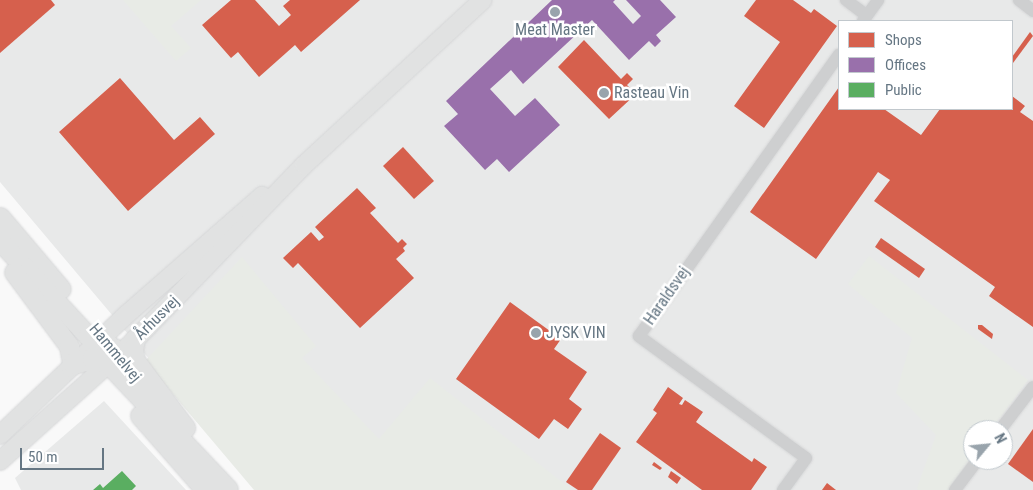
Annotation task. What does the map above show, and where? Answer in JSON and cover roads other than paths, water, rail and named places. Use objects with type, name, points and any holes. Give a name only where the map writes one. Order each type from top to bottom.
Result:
[{"type":"highway","name":"Hammelvej","points":[[102,354],[206,490]]},
{"type":"highway","name":"Hammelvej","points":[[102,354],[230,490]]},
{"type":"main road","name":"Århusvej","points":[[0,435],[102,354],[483,0]]},
{"type":"main road","name":"Århusvej","points":[[0,460],[213,239],[257,200],[304,165]]},
{"type":"main road","name":"Hammelvej","points":[[0,217],[102,354]]},
{"type":"main road","points":[[0,241],[102,354]]},
{"type":"main road","name":"Hammelvej","points":[[0,246],[102,354]]},
{"type":"main road","points":[[0,252],[69,346],[72,363],[102,354]]},
{"type":"main road","points":[[0,454],[102,354]]},
{"type":"street","points":[[846,0],[865,19],[878,0]]},
{"type":"street","points":[[1019,0],[1033,11]]},
{"type":"street","name":"Haraldsvej","points":[[782,490],[806,458],[639,336],[838,55]]},
{"type":"street","points":[[1008,420],[1033,387]]},
{"type":"street","points":[[955,490],[970,470]]},
{"type":"place","name":"Meat Master","points":[[555,12]]},
{"type":"place","name":"Rasteau Vin","points":[[604,93]]},
{"type":"place","name":"JYSK VIN","points":[[536,333]]}]
